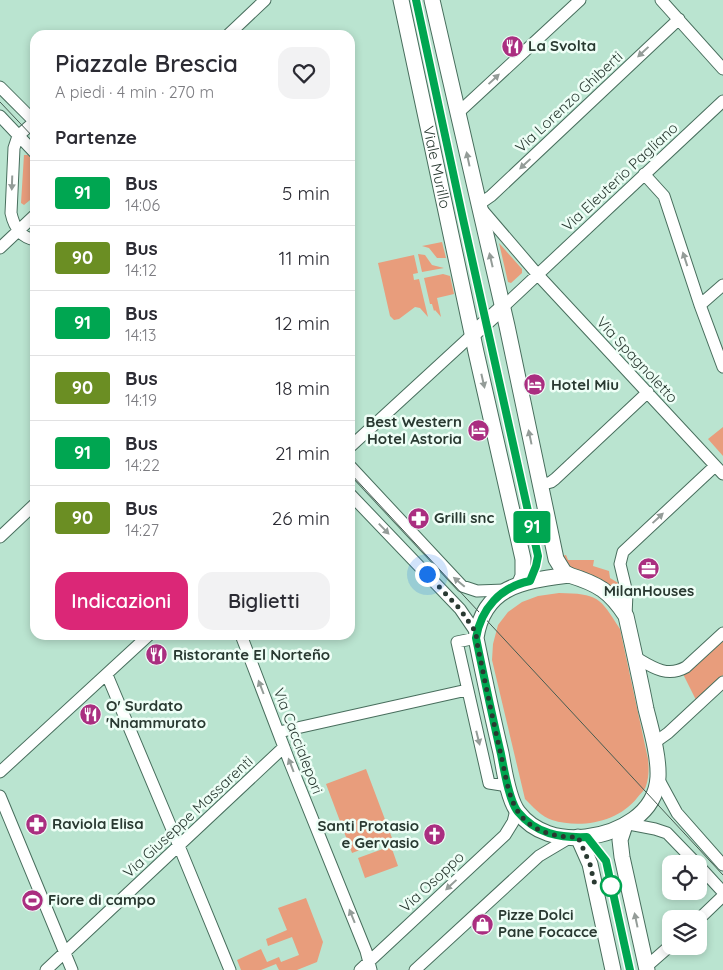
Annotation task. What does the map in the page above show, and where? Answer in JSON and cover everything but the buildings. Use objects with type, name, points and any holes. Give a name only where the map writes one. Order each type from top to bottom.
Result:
[{"type":"main road","name":"Viale Murillo","points":[[401,0],[472,334],[523,559],[525,582]]},
{"type":"main road","points":[[432,0],[459,112],[556,559],[564,572],[592,583],[609,593],[626,616],[654,743],[658,778],[655,790],[646,808],[627,825],[602,834],[574,837],[555,836],[541,831],[525,820],[516,810],[508,786],[477,636],[483,616],[492,602],[505,590],[525,582],[569,575]]},
{"type":"main road","points":[[472,334],[502,308]]},
{"type":"main road","points":[[627,825],[620,840],[622,857],[646,969]]},
{"type":"main road","points":[[574,837],[590,864],[613,970]]},
{"type":"street","points":[[233,30],[265,0]]},
{"type":"street","points":[[459,112],[580,0]]},
{"type":"street","points":[[661,0],[723,69]]},
{"type":"street","name":"Via Lorenzo Ghiberti","points":[[478,205],[491,196],[679,19]]},
{"type":"street","points":[[0,87],[30,116]]},
{"type":"street","name":"Via Eleuterio Pagliano","points":[[538,275],[723,102]]},
{"type":"street","points":[[0,116],[30,148]]},
{"type":"street","points":[[30,125],[18,136],[14,148],[11,213],[13,224],[18,231],[30,237]]},
{"type":"street","points":[[644,174],[664,196],[700,305],[723,367]]},
{"type":"street","points":[[478,205],[538,275],[502,308]]},
{"type":"street","points":[[0,248],[30,220]]},
{"type":"street","name":"Via Spagnoletto","points":[[538,275],[719,470]]},
{"type":"street","points":[[700,305],[723,285]]},
{"type":"street","points":[[355,442],[472,334]]},
{"type":"street","points":[[540,485],[555,479],[648,392]]},
{"type":"street","points":[[626,616],[627,592],[620,564],[623,552],[719,470]]},
{"type":"street","points":[[355,471],[462,586],[477,591],[505,590]]},
{"type":"street","points":[[355,499],[460,609],[477,636],[457,642],[489,783],[508,786]]},
{"type":"street","points":[[0,537],[30,509]]},
{"type":"street","points":[[635,657],[652,667],[668,672],[680,671],[723,633]]},
{"type":"street","points":[[0,772],[144,640]]},
{"type":"street","name":"Via Caccialepori","points":[[243,640],[370,966]]},
{"type":"street","points":[[107,675],[180,846],[230,970]]},
{"type":"street","points":[[654,743],[668,733],[723,682]]},
{"type":"street","points":[[279,732],[467,690]]},
{"type":"street","name":"Via Giuseppe Massarenti","points":[[46,970],[284,747]]},
{"type":"street","points":[[658,778],[677,813],[723,865]]},
{"type":"street","points":[[0,796],[72,970]]},
{"type":"street","name":"Via Osoppo","points":[[360,970],[370,966],[505,835],[513,822],[516,810]]},
{"type":"street","points":[[627,825],[655,828],[667,833],[688,855]]},
{"type":"street","points":[[415,970],[539,856],[574,837]]},
{"type":"street","points":[[707,875],[723,894],[707,911]]},
{"type":"street","points":[[646,969],[662,954]]},
{"type":"shaded area","points":[[24,155],[28,155],[30,157],[30,200],[24,205],[21,203]]},
{"type":"shaded area","points":[[442,242],[446,258],[437,258],[429,248],[422,246]]},
{"type":"shaded area","points":[[499,243],[522,269],[522,273],[511,283],[508,282]]},
{"type":"shaded area","points":[[418,254],[425,255],[432,265],[444,268],[422,272]]},
{"type":"shaded area","points":[[414,255],[418,273],[413,274],[414,280],[419,279],[428,317],[420,308],[415,307],[399,319],[394,320],[390,316],[378,263]]},
{"type":"shaded area","points":[[443,274],[450,276],[454,294],[437,298],[441,317],[434,311],[432,304],[430,304],[424,278]]},
{"type":"shaded area","points":[[723,427],[723,456],[708,439]]},
{"type":"shaded area","points":[[566,555],[568,560],[594,560],[593,566],[609,571],[610,578],[620,584],[619,592],[599,578],[571,569],[561,556]]},
{"type":"shaded area","points":[[559,593],[582,594],[596,599],[602,603],[620,629],[648,759],[649,772],[647,783],[645,789],[637,798],[620,813],[609,818],[587,823],[563,823],[548,819],[525,799],[492,660],[493,644],[498,625],[508,612],[522,602],[538,596]]},
{"type":"shaded area","points":[[723,638],[723,675],[696,700],[683,674]]},
{"type":"shaded area","points":[[366,769],[392,838],[352,853],[326,784]]},
{"type":"shaded area","points":[[391,846],[398,866],[365,878],[358,858]]},
{"type":"shaded area","points":[[306,898],[323,942],[317,962],[297,970],[279,970],[276,964],[261,970],[241,970],[237,960],[261,949],[267,962],[279,957],[281,962],[299,955],[292,937],[268,946],[266,939],[287,930],[278,908]]},
{"type":"tram line","points":[[0,102],[30,134]]},
{"type":"tram line","points":[[355,478],[723,875]]},
{"type":"bus line","name":"91","points":[[416,0],[538,556],[530,581],[520,583],[505,590],[492,602],[483,616],[476,638],[486,688],[508,786],[516,810],[525,820],[541,831],[564,838],[587,837],[606,861],[630,970]]},
{"type":"place","name":"La Svolta","points":[[512,46]]},
{"type":"place","name":"Hotel Miu","points":[[535,385]]},
{"type":"place","name":"Best Western Hotel Astoria","points":[[478,431]]},
{"type":"place","name":"Grilli snc","points":[[418,518]]},
{"type":"place","name":"MilanHouses","points":[[649,568]]},
{"type":"place","name":"Ristorante El Norteño","points":[[157,655]]},
{"type":"place","name":"O' Surdato 'Nnammurato","points":[[90,715]]},
{"type":"place","name":"Raviola Elisa","points":[[36,824]]},
{"type":"place","name":"Santi Protasio e Gervasio","points":[[435,835]]},
{"type":"place","name":"Fiore di campo","points":[[32,900]]},
{"type":"place","name":"Pizze Dolci Pane Focacce","points":[[482,924]]},
{"type":"route","points":[[427,574],[460,609],[477,634],[476,638],[486,688],[508,786],[516,810],[525,820],[541,831],[564,838],[578,837],[590,864],[594,882],[611,886]]}]
